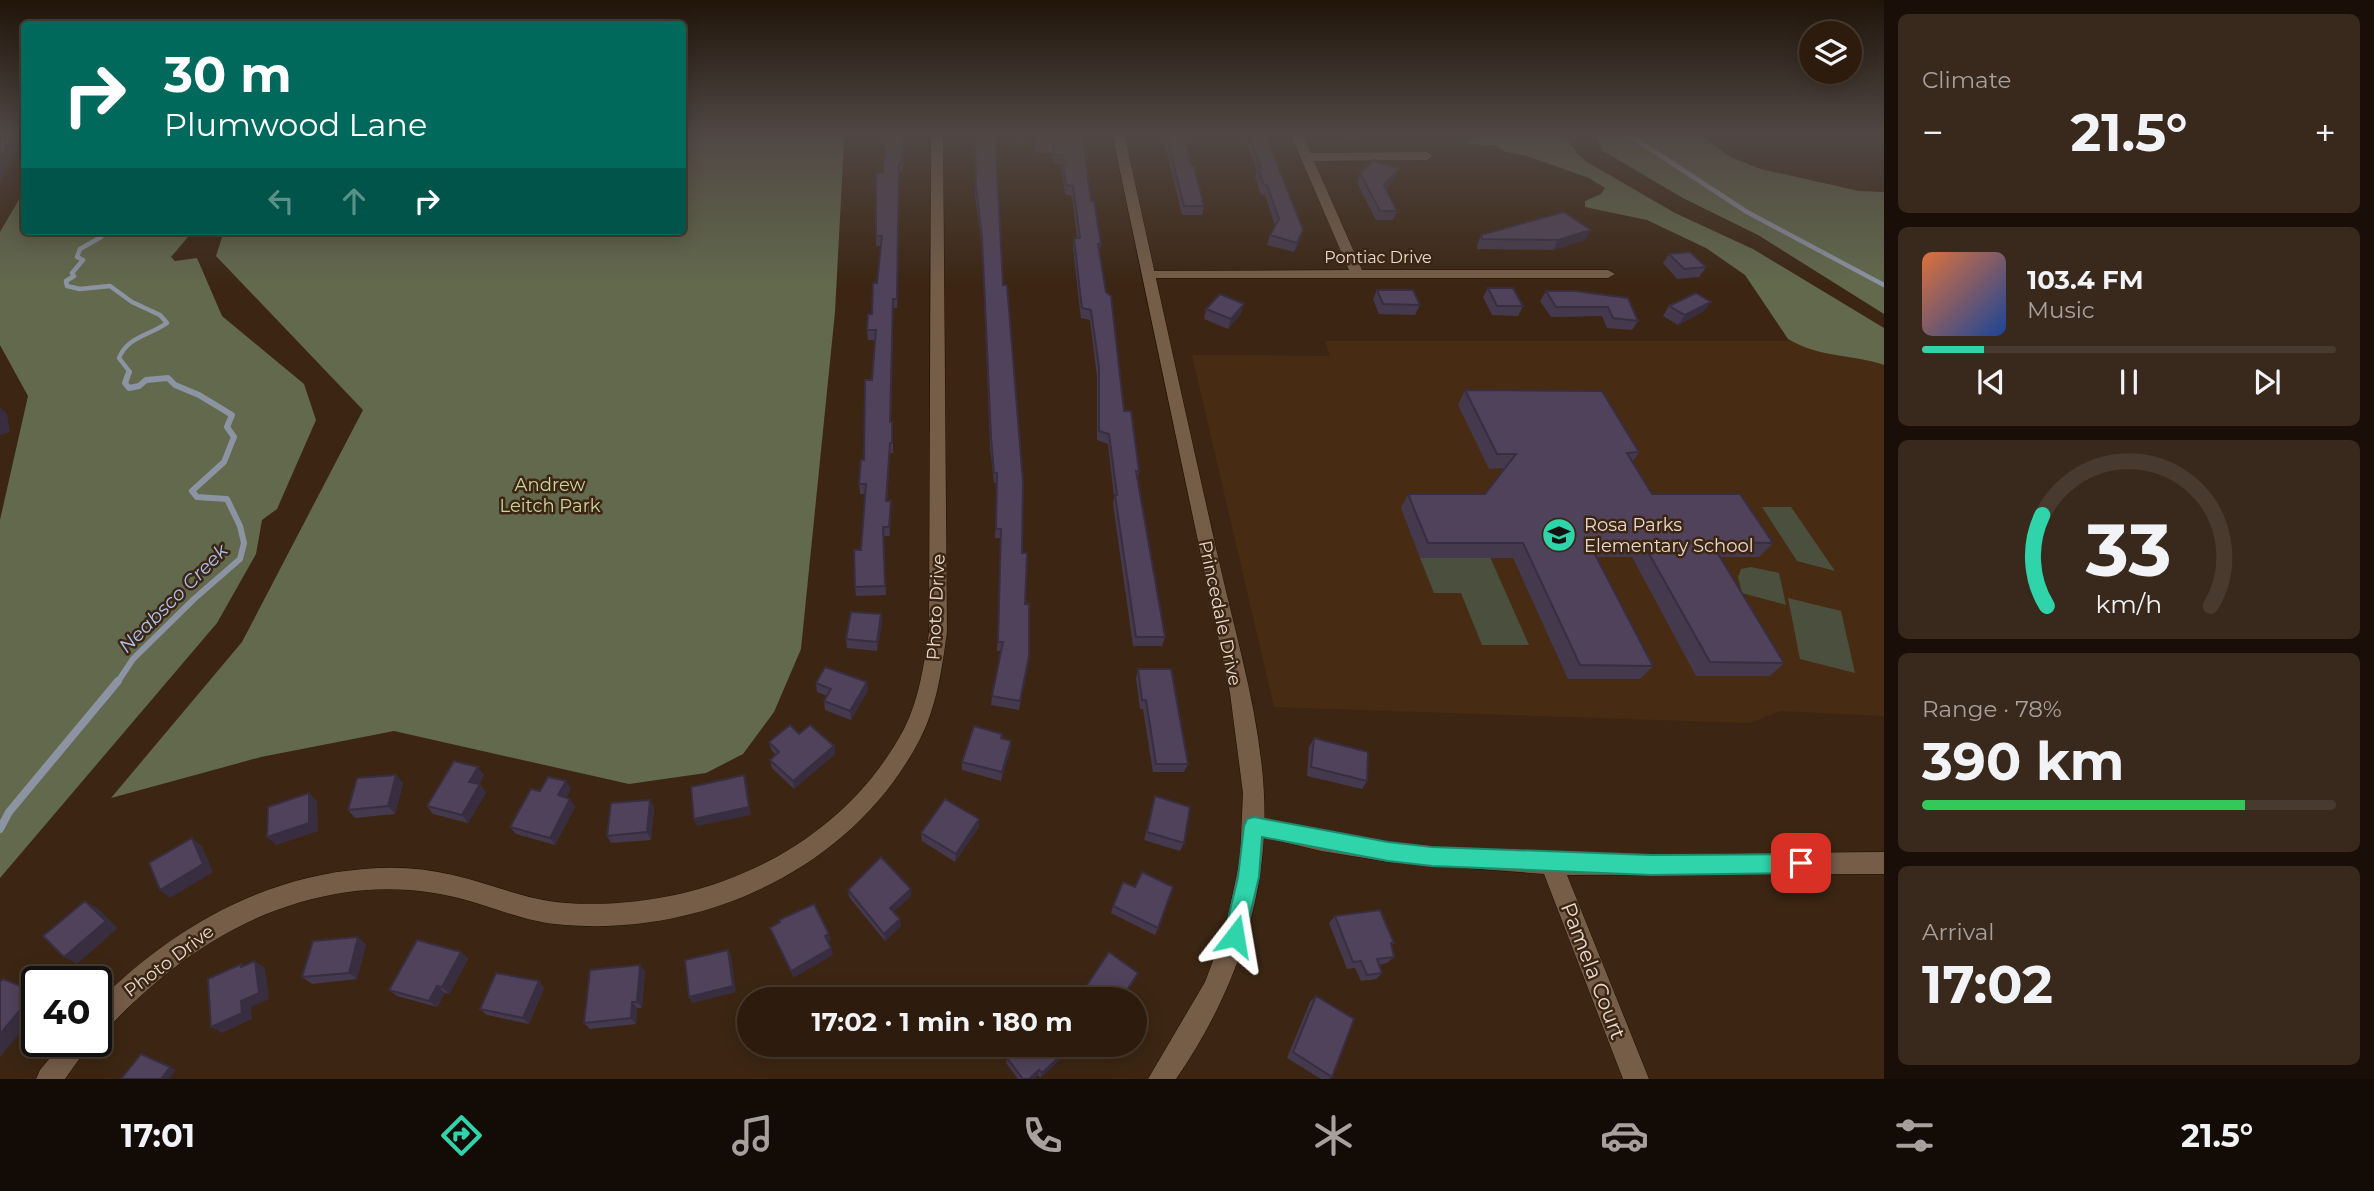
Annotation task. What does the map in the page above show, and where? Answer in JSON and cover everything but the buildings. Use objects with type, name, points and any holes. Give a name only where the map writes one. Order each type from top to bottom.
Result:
[{"type":"street","name":"Photo Drive","points":[[112,1007],[147,973],[187,943],[228,918],[292,892],[348,881],[399,878],[432,881],[470,890],[506,904],[567,914],[641,913],[696,902],[741,887],[783,867],[846,821],[874,792],[911,735],[925,703],[938,632],[937,183]]},
{"type":"street","name":"Princedale Drive","points":[[1129,183],[1248,747],[1253,783],[1254,826],[1248,877],[1230,957],[1210,1001],[1181,1052],[1161,1079]]},
{"type":"street","points":[[1317,183],[1357,274]]},
{"type":"street","name":"Pontiac Drive","points":[[1148,275],[1608,274]]},
{"type":"street","points":[[1254,826],[1388,852],[1551,863],[1881,867]]},
{"type":"street","name":"Pamela Court","points":[[1551,863],[1636,1079]]},
{"type":"street","points":[[49,1079],[67,1057]]},
{"type":"shaded area","name":"Rosa Parks Elementary School","points":[[1325,341],[1821,341],[1884,362],[1884,716],[1780,711],[1750,723],[1274,707],[1192,355],[1330,356]]},
{"type":"green space","name":"Andrew Leitch Park","points":[[686,183],[842,183],[835,312],[801,649],[774,712],[743,754],[706,773],[629,784],[394,731],[261,757],[111,798],[242,642],[363,410],[216,256],[223,235],[686,235]]},
{"type":"green space","points":[[1598,183],[1624,183],[1675,213],[1753,249],[1884,328],[1884,365],[1812,350],[1788,339],[1745,275],[1706,248],[1647,220],[1585,207],[1585,201],[1601,194],[1605,188]]},
{"type":"green space","points":[[1658,183],[1825,183],[1859,191],[1884,192],[1884,314],[1758,235]]},
{"type":"green space","points":[[21,196],[21,235],[190,235],[171,257],[175,261],[197,258],[222,316],[304,384],[316,420],[277,509],[262,520],[256,554],[217,623],[0,878],[0,520],[28,396],[0,345],[0,232]]},
{"type":"green space","points":[[1762,507],[1791,507],[1835,571],[1797,561]]},
{"type":"green space","points":[[1490,557],[1529,645],[1482,645],[1461,593],[1434,593],[1420,558]]},
{"type":"green space","points":[[1751,567],[1779,573],[1786,605],[1742,593],[1738,577],[1741,569]]},
{"type":"green space","points":[[1788,598],[1841,611],[1855,673],[1800,659]]},
{"type":"waterway","points":[[1703,183],[1747,212],[1884,285]]},
{"type":"waterway","name":"Neabsco Creek","points":[[102,235],[80,249],[77,257],[83,260],[72,273],[74,276],[66,281],[67,286],[80,289],[110,286],[132,302],[160,315],[167,323],[133,341],[123,351],[119,358],[129,371],[128,374]]},
{"type":"waterway","name":"Neabsco Creek","points":[[117,683],[133,659],[194,599],[240,559],[244,543],[240,526],[227,499],[197,497],[192,491],[224,462],[234,437],[227,427],[232,415],[199,395],[175,385],[168,378],[146,380],[139,386],[129,388],[125,383],[129,372]]},
{"type":"waterway","name":"Neabsco Creek","points":[[0,829],[9,812],[118,681]]},
{"type":"place","name":"Rosa Parks Elementary School","points":[[1559,535]]},
{"type":"route","points":[[1235,936],[1248,877],[1254,826],[1388,852],[1432,856],[1551,863],[1651,865],[1801,863]]}]
